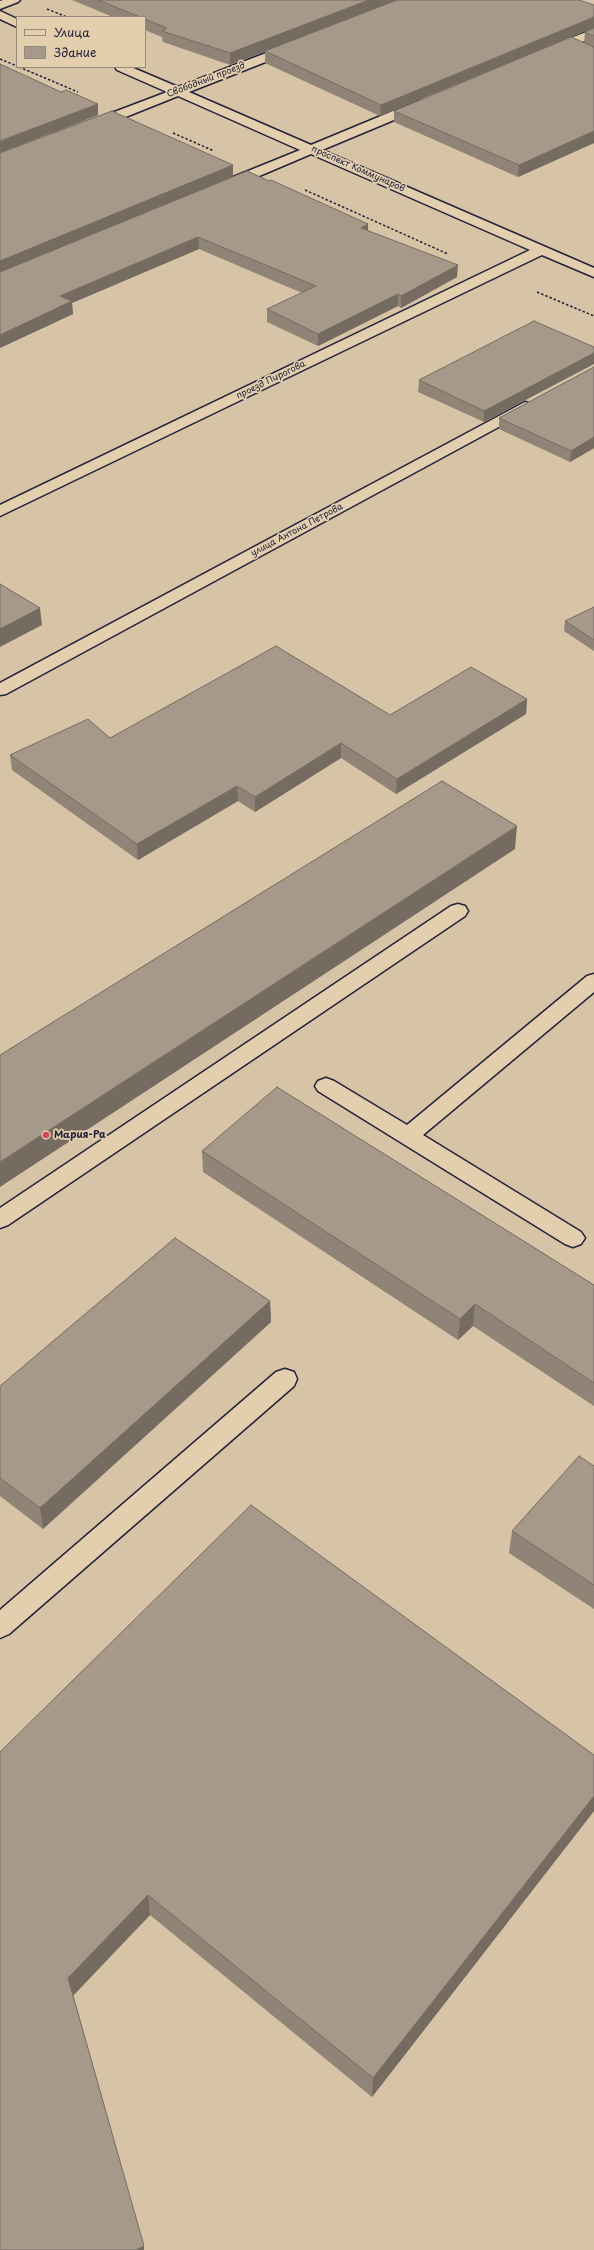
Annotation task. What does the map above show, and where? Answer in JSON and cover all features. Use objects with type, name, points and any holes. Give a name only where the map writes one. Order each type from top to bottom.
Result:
[{"type":"street","points":[[0,5],[14,0]]},
{"type":"street","points":[[0,16],[16,23]]},
{"type":"street","points":[[539,55],[594,33]]},
{"type":"street","name":"Свободный проезд","points":[[81,129],[302,43]]},
{"type":"street","points":[[568,43],[588,50]]},
{"type":"street","name":"проспект Коммунаров","points":[[122,68],[312,149],[594,273]]},
{"type":"street","points":[[217,189],[430,101]]},
{"type":"street","name":"проезд Пирогова","points":[[0,510],[542,250]]},
{"type":"street","name":"улица Антона Петрова","points":[[0,690],[538,400]]},
{"type":"street","points":[[0,1219],[458,911]]},
{"type":"street","points":[[408,1136],[594,981]]},
{"type":"street","points":[[326,1086],[573,1238]]},
{"type":"street","points":[[0,1626],[285,1380]]},
{"type":"path","points":[[0,59],[16,66]]},
{"type":"building","points":[[98,0],[369,0],[230,53],[162,31],[167,28],[146,19],[146,16],[138,16]]},
{"type":"building","points":[[397,0],[579,0],[594,5],[594,17],[381,105],[265,51]]},
{"type":"building","points":[[594,28],[594,36],[585,32]]},
{"type":"building","points":[[571,37],[594,47],[594,131],[519,165],[394,111]]},
{"type":"building","points":[[0,64],[61,92],[66,90],[98,104],[0,141]]},
{"type":"building","points":[[112,111],[233,165],[0,261],[0,153]]},
{"type":"building","points":[[247,171],[269,181],[271,180],[368,224],[361,228],[458,265],[401,296],[398,294],[318,334],[267,309],[316,286],[198,237],[60,296],[72,301],[0,335],[0,272]]},
{"type":"building","points":[[534,321],[594,347],[594,353],[484,411],[419,380]]},
{"type":"building","points":[[594,367],[594,437],[571,451],[499,418]]},
{"type":"building","points":[[0,584],[40,608],[0,629]]},
{"type":"building","points":[[594,607],[594,640],[565,621]]},
{"type":"building","points":[[276,646],[390,715],[471,667],[527,699],[397,779],[341,743],[255,797],[237,786],[137,844],[10,755],[88,719],[110,738]]},
{"type":"building","points":[[442,781],[517,826],[0,1162],[0,1055]]},
{"type":"building","points":[[277,1087],[594,1285],[594,1383],[475,1304],[460,1319],[202,1151]]},
{"type":"building","points":[[175,1238],[270,1301],[40,1508],[0,1478],[0,1386]]},
{"type":"building","points":[[579,1456],[594,1466],[594,1585],[512,1531]]},
{"type":"building","points":[[251,1505],[594,1755],[594,1796],[373,2078],[148,1895],[68,1978],[144,2246],[136,2250],[0,2250],[0,1752]]},
{"type":"place","name":"Мария-Ра","points":[[46,1135]]}]
